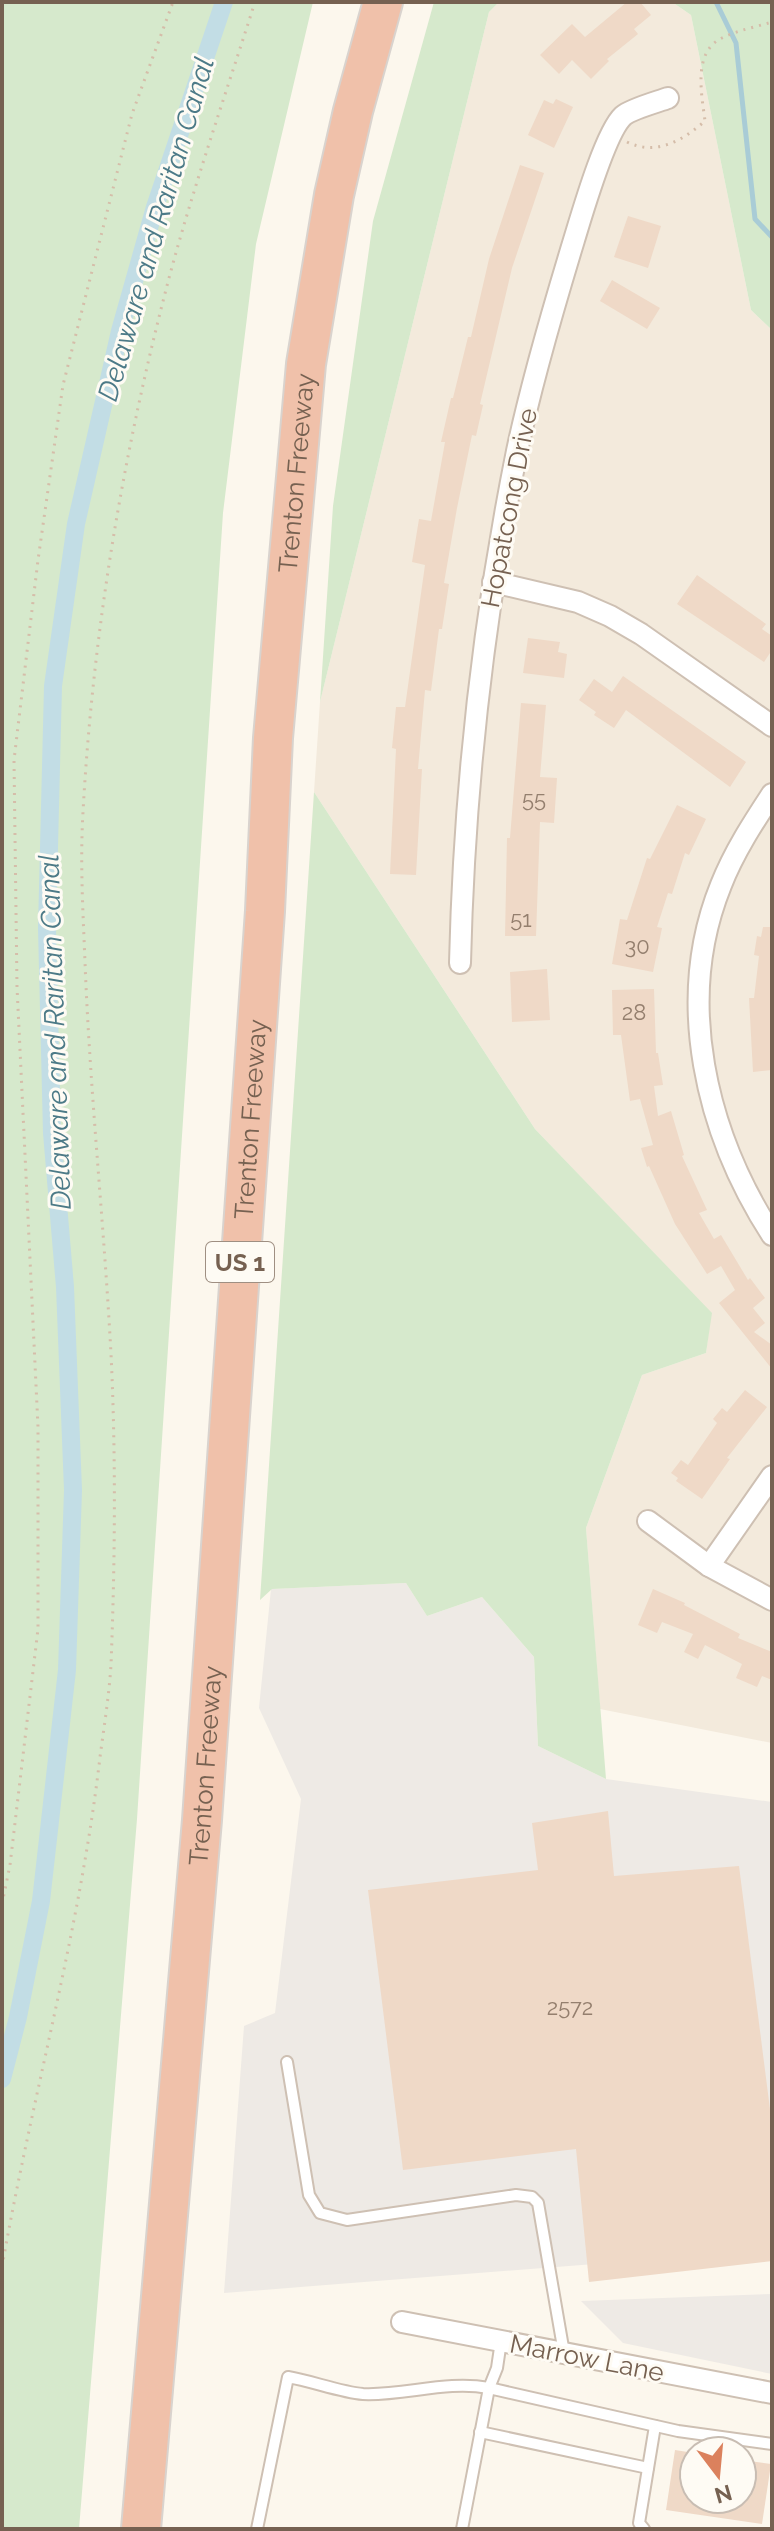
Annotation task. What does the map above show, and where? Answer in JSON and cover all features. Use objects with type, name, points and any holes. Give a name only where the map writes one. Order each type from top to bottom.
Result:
[{"type":"highway","name":"Trenton Freeway","points":[[117,2529],[173,1884],[241,909],[248,736],[281,361],[305,213],[357,2]]},
{"type":"highway","name":"Trenton Freeway","points":[[141,2529],[202,1820],[265,911],[273,738],[306,364],[334,195],[383,2]]},
{"type":"street","name":"Hopatcong Drive","points":[[460,963],[462,875],[473,725],[493,582],[530,397],[555,303],[605,149],[623,116],[668,98]]},
{"type":"street","points":[[493,582],[578,602],[610,616],[641,634],[772,726]]},
{"type":"street","points":[[772,794],[737,850],[720,886],[708,925],[699,998],[703,1053],[719,1126],[734,1168],[772,1235]]},
{"type":"street","points":[[709,1566],[772,1476]]},
{"type":"street","points":[[648,1521],[709,1566],[772,1600]]},
{"type":"street","name":"Marrow Lane","points":[[402,2322],[772,2393]]},
{"type":"lane","points":[[287,2062],[309,2195],[320,2213],[347,2220],[516,2195],[532,2197],[538,2203],[564,2353]]},
{"type":"lane","points":[[462,2529],[501,2341]]},
{"type":"lane","points":[[257,2529],[288,2377],[362,2394],[475,2385],[655,2426],[772,2444]]},
{"type":"lane","points":[[644,2529],[639,2523],[655,2426]]},
{"type":"lane","points":[[480,2432],[648,2468]]},
{"type":"path","points":[[2,1904],[10,1865],[38,1629],[38,1427],[17,987],[14,760],[63,385],[132,114],[173,2]]},
{"type":"path","points":[[2,2267],[80,1898],[110,1671],[113,1530],[111,1358],[87,1030],[82,889],[83,814],[96,653],[105,577],[123,480],[169,278],[255,2]]},
{"type":"path","points":[[719,39],[772,22]]},
{"type":"shaded area","points":[[499,2],[672,2],[691,15],[751,310],[772,330],[772,1743],[600,1709],[586,1528],[642,1375],[706,1353],[711,1313],[535,1129],[314,792],[320,702],[489,12]]},
{"type":"shaded area","points":[[406,1583],[427,1616],[482,1597],[534,1657],[538,1746],[606,1779],[772,1802],[772,2250],[224,2293],[244,2026],[275,2013],[301,1799],[259,1708],[271,1589]]},
{"type":"shaded area","points":[[772,2294],[772,2374],[623,2343],[581,2301]]},
{"type":"green space","points":[[2,2],[313,2],[256,244],[223,513],[137,1819],[79,2529],[2,2529]]},
{"type":"green space","points":[[434,2],[499,2],[489,12],[320,702],[333,506],[373,221]]},
{"type":"green space","points":[[672,2],[772,2],[772,330],[751,310],[691,15]]},
{"type":"green space","points":[[314,792],[535,1129],[712,1313],[706,1353],[642,1375],[586,1528],[606,1779],[538,1746],[534,1657],[482,1597],[427,1616],[406,1583],[272,1589],[260,1600]]},
{"type":"building","points":[[627,2],[640,2],[651,15],[634,29],[638,34],[607,59],[609,61],[591,79],[572,60],[559,74],[540,55],[572,24],[585,37]]},
{"type":"building","points":[[556,99],[573,107],[554,148],[528,135],[544,100],[553,104]]},
{"type":"building","points":[[520,165],[544,173],[512,268],[480,404],[483,405],[476,436],[472,435],[457,508],[444,583],[449,584],[442,629],[439,629],[431,691],[425,690],[418,769],[422,769],[416,875],[390,874],[396,749],[392,748],[396,707],[405,707],[425,565],[412,562],[419,519],[431,521],[445,442],[441,442],[451,398],[468,337],[471,337],[489,259]]},
{"type":"building","points":[[628,216],[661,226],[648,268],[614,257]]},
{"type":"building","points":[[612,280],[660,308],[647,329],[600,301]]},
{"type":"building","points":[[697,575],[766,624],[762,629],[772,636],[772,650],[764,662],[677,604]]},
{"type":"building","points":[[528,638],[560,642],[558,652],[567,654],[564,678],[523,673]]},
{"type":"building","points":[[623,676],[746,762],[730,787],[626,710],[614,728],[579,700],[594,679],[612,692]]},
{"type":"building","points":[[521,703],[546,705],[540,777],[557,778],[554,823],[540,822],[536,936],[505,936],[507,838],[510,838]]},
{"type":"building","points":[[677,805],[706,819],[689,855],[685,853],[672,894],[668,893],[657,927],[662,928],[653,972],[612,964],[620,919],[627,920],[647,858],[650,859]]},
{"type":"building","points":[[763,927],[772,927],[772,1070],[753,1072],[749,998],[754,998],[759,956],[754,955],[757,936],[761,937]]},
{"type":"building","points":[[547,969],[550,1020],[512,1022],[510,972]]},
{"type":"building","points":[[654,989],[656,1053],[663,1085],[654,1086],[658,1116],[671,1111],[682,1156],[707,1210],[699,1213],[714,1239],[721,1235],[748,1280],[750,1278],[765,1298],[753,1308],[765,1323],[754,1332],[772,1345],[772,1369],[719,1303],[735,1290],[721,1266],[707,1274],[675,1224],[641,1148],[653,1145],[640,1099],[630,1101],[621,1035],[613,1035],[612,990]]},
{"type":"building","points":[[745,1390],[767,1407],[727,1458],[730,1459],[702,1499],[676,1481],[678,1478],[671,1473],[681,1460],[688,1465],[717,1423],[713,1419],[722,1408],[727,1412]]},
{"type":"building","points":[[653,1589],[740,1634],[738,1638],[772,1652],[772,1680],[762,1676],[757,1687],[736,1678],[742,1664],[705,1645],[698,1659],[684,1652],[693,1634],[662,1622],[657,1633],[638,1625]]},
{"type":"building","points":[[608,1811],[614,1876],[739,1866],[772,2125],[772,2261],[589,2282],[576,2149],[403,2170],[368,1890],[538,1870],[532,1823]]},
{"type":"building","points":[[675,2450],[678,2450],[678,2512],[666,2510]]},
{"type":"building","points":[[758,2462],[771,2464],[762,2524],[700,2515],[758,2515]]},
{"type":"waterway","name":"Delaware and Raritan Canal","points":[[2,2079],[41,1901],[67,1670],[73,1490],[65,1287],[52,1133],[47,928],[53,686],[76,524],[120,331],[155,207],[224,2]]},
{"type":"waterway","points":[[716,2],[736,43],[755,219],[772,237]]}]
